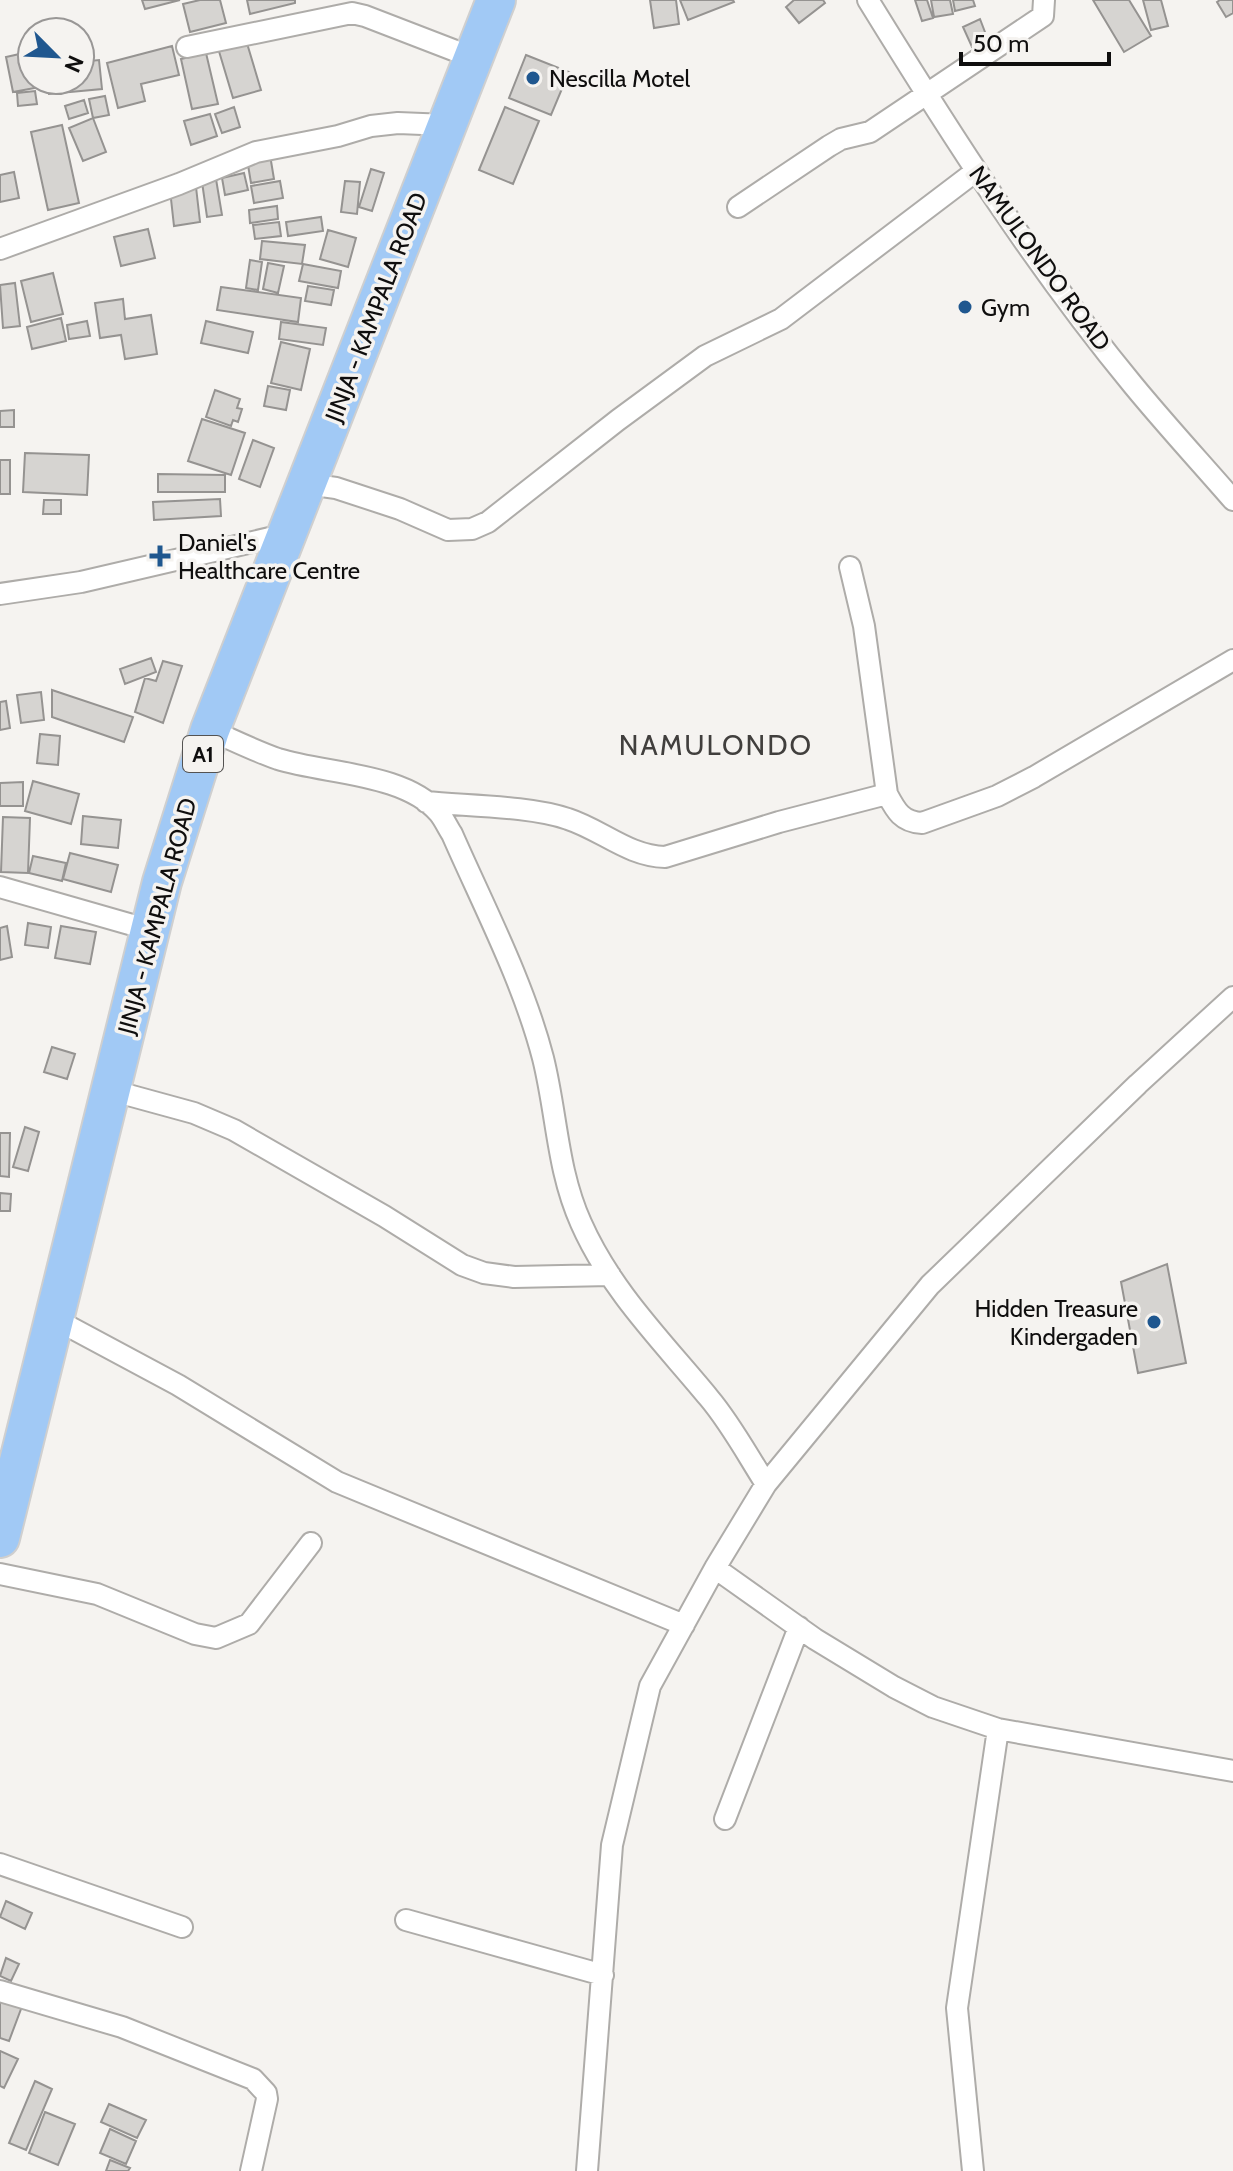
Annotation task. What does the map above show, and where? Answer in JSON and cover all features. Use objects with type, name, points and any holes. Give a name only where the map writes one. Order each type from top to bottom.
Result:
[{"type":"highway","name":"JINJA - KAMPALA ROAD","points":[[0,1538],[162,882],[210,730],[496,0]]},
{"type":"street","name":"NAMULONDO ROAD","points":[[868,0],[976,171],[1039,261],[1132,384],[1233,500]]},
{"type":"street","points":[[738,207],[829,146],[841,139],[870,132],[928,96],[1043,16],[1044,0]]},
{"type":"street","points":[[187,47],[352,13],[474,58]]},
{"type":"street","points":[[0,249],[179,184],[256,152],[338,136],[371,126],[398,123],[447,125]]},
{"type":"street","points":[[307,484],[336,488],[400,509],[448,530],[472,529],[488,522],[705,356],[790,313],[976,171]]},
{"type":"street","points":[[0,594],[81,582],[287,534]]},
{"type":"street","points":[[850,567],[864,626],[887,794],[904,819],[922,823],[997,796],[1233,660]]},
{"type":"street","points":[[210,730],[277,758],[403,789],[439,813],[452,834],[532,1023],[543,1059],[567,1189],[581,1225],[610,1275],[649,1330],[712,1401],[766,1484]]},
{"type":"street","points":[[426,802],[548,814],[590,827],[632,851],[665,857],[779,822],[887,794]]},
{"type":"street","points":[[0,887],[150,930]]},
{"type":"street","points":[[587,2171],[612,1845],[650,1686],[766,1484],[930,1285],[1233,997]]},
{"type":"street","points":[[110,1090],[194,1113],[234,1130],[384,1216],[462,1265],[484,1273],[514,1277],[610,1275]]},
{"type":"street","points":[[53,1318],[178,1385],[337,1482],[684,1625]]},
{"type":"street","points":[[0,1574],[97,1594],[195,1634],[216,1638],[249,1624],[311,1543]]},
{"type":"street","points":[[715,1568],[799,1627],[920,1701],[998,1729],[1233,1771]]},
{"type":"street","points":[[725,1819],[799,1627]]},
{"type":"street","points":[[973,2171],[957,2008],[998,1729]]},
{"type":"street","points":[[0,1864],[182,1927]]},
{"type":"street","points":[[406,1920],[603,1975]]},
{"type":"street","points":[[0,1991],[122,2027],[253,2079],[266,2093],[267,2099],[251,2171]]},
{"type":"building","points":[[142,0],[180,0],[145,9]]},
{"type":"building","points":[[220,0],[226,23],[190,32],[183,4]]},
{"type":"building","points":[[247,0],[295,0],[295,3],[250,14]]},
{"type":"building","points":[[650,0],[676,0],[679,24],[654,28]]},
{"type":"building","points":[[680,0],[733,0],[734,2],[688,20]]},
{"type":"building","points":[[794,0],[823,0],[825,3],[799,23],[786,7]]},
{"type":"building","points":[[915,0],[927,0],[933,18],[922,21]]},
{"type":"building","points":[[931,0],[950,0],[953,14],[934,17]]},
{"type":"building","points":[[953,0],[973,0],[975,6],[955,11]]},
{"type":"building","points":[[1093,0],[1129,0],[1151,36],[1124,52]]},
{"type":"building","points":[[1143,0],[1161,0],[1168,26],[1151,30]]},
{"type":"building","points":[[1233,0],[1233,13],[1226,17],[1217,2]]},
{"type":"building","points":[[980,19],[988,40],[972,47],[963,27]]},
{"type":"building","points":[[246,40],[261,90],[233,98],[218,48]]},
{"type":"building","points":[[172,46],[179,75],[141,84],[145,101],[118,108],[107,63]]},
{"type":"building","points":[[206,53],[218,104],[192,109],[181,59]]},
{"type":"building","points":[[16,55],[16,91],[13,92],[6,57]]},
{"type":"building","points":[[526,55],[569,72],[551,115],[509,98]]},
{"type":"building","points":[[96,60],[99,60],[102,89],[96,90]]},
{"type":"building","points":[[17,96],[36,96],[37,104],[18,106]]},
{"type":"building","points":[[105,96],[109,115],[93,118],[89,99]]},
{"type":"building","points":[[84,100],[88,113],[69,119],[65,106]]},
{"type":"building","points":[[234,107],[240,127],[222,133],[215,114]]},
{"type":"building","points":[[505,107],[539,121],[513,184],[479,170]]},
{"type":"building","points":[[210,114],[217,136],[191,145],[184,121]]},
{"type":"building","points":[[93,118],[106,152],[83,161],[69,128]]},
{"type":"building","points":[[62,125],[79,203],[48,210],[31,132]]},
{"type":"building","points":[[270,155],[274,179],[251,183],[247,159]]},
{"type":"building","points":[[371,169],[384,173],[372,211],[359,207]]},
{"type":"building","points":[[14,172],[19,198],[0,202],[0,175]]},
{"type":"building","points":[[244,173],[248,190],[225,195],[222,178]]},
{"type":"building","points":[[216,179],[222,215],[207,217],[202,182]]},
{"type":"building","points":[[280,181],[283,198],[254,203],[251,186]]},
{"type":"building","points":[[345,181],[360,182],[357,214],[341,212]]},
{"type":"building","points":[[196,187],[200,222],[174,226],[170,190]]},
{"type":"building","points":[[277,206],[278,219],[250,223],[249,210]]},
{"type":"building","points":[[321,217],[323,231],[288,236],[286,222]]},
{"type":"building","points":[[279,222],[281,236],[255,239],[253,225]]},
{"type":"building","points":[[148,229],[155,258],[121,266],[114,237]]},
{"type":"building","points":[[328,230],[356,238],[348,267],[320,259]]},
{"type":"building","points":[[262,241],[305,245],[302,264],[260,259]]},
{"type":"building","points":[[250,260],[262,262],[258,290],[246,288]]},
{"type":"building","points":[[268,263],[284,266],[278,293],[263,289]]},
{"type":"building","points":[[303,264],[341,271],[338,288],[299,281]]},
{"type":"building","points":[[53,273],[63,314],[31,322],[21,281]]},
{"type":"building","points":[[15,283],[20,326],[3,328],[0,285]]},
{"type":"building","points":[[308,286],[334,290],[331,305],[305,301]]},
{"type":"building","points":[[221,287],[301,298],[298,322],[217,310]]},
{"type":"building","points":[[123,299],[125,319],[151,315],[157,354],[125,359],[121,335],[100,338],[95,303]]},
{"type":"building","points":[[61,318],[66,341],[32,349],[27,327]]},
{"type":"building","points":[[87,321],[90,336],[69,339],[67,325]]},
{"type":"building","points":[[206,321],[253,332],[248,353],[201,343]]},
{"type":"building","points":[[281,322],[326,328],[323,345],[279,339]]},
{"type":"building","points":[[281,342],[310,349],[301,390],[271,383]]},
{"type":"building","points":[[268,386],[290,390],[286,410],[264,406]]},
{"type":"building","points":[[215,390],[240,399],[237,408],[242,409],[238,422],[233,420],[231,426],[206,417]]},
{"type":"building","points":[[14,410],[14,427],[0,427],[0,411]]},
{"type":"building","points":[[202,419],[245,433],[231,475],[188,461]]},
{"type":"building","points":[[253,440],[274,448],[260,487],[239,479]]},
{"type":"building","points":[[25,453],[89,455],[87,495],[23,492]]},
{"type":"building","points":[[0,460],[10,460],[10,494],[0,494]]},
{"type":"building","points":[[158,474],[225,475],[225,492],[158,492]]},
{"type":"building","points":[[220,499],[221,516],[154,520],[153,502]]},
{"type":"building","points":[[44,500],[61,500],[61,514],[43,514]]},
{"type":"building","points":[[151,658],[156,672],[125,684],[120,669]]},
{"type":"building","points":[[163,661],[182,666],[163,723],[135,712],[145,678],[156,681]]},
{"type":"building","points":[[52,690],[133,717],[124,742],[52,717]]},
{"type":"building","points":[[41,692],[44,720],[21,723],[17,695]]},
{"type":"building","points":[[6,701],[10,728],[0,730],[0,702]]},
{"type":"building","points":[[40,734],[60,736],[58,765],[37,763]]},
{"type":"building","points":[[33,781],[79,794],[71,824],[25,811]]},
{"type":"building","points":[[23,782],[23,806],[0,806],[0,783]]},
{"type":"building","points":[[83,816],[121,820],[118,848],[81,844]]},
{"type":"building","points":[[3,817],[30,818],[28,873],[1,872]]},
{"type":"building","points":[[70,853],[118,865],[111,892],[63,879]]},
{"type":"building","points":[[33,856],[66,863],[62,881],[29,873]]},
{"type":"building","points":[[28,923],[51,927],[48,948],[25,945]]},
{"type":"building","points":[[7,926],[12,957],[0,960],[0,928]]},
{"type":"building","points":[[61,926],[96,932],[90,964],[55,958]]},
{"type":"building","points":[[52,1047],[75,1054],[67,1079],[44,1072]]},
{"type":"building","points":[[25,1127],[39,1132],[28,1171],[13,1167]]},
{"type":"building","points":[[0,1133],[10,1133],[9,1177],[0,1176]]},
{"type":"building","points":[[0,1193],[11,1194],[10,1211],[0,1211]]},
{"type":"building","name":"Hidden Treasure Kindergaden","points":[[1167,1264],[1186,1363],[1138,1373],[1121,1282]]},
{"type":"building","points":[[6,1901],[32,1913],[25,1929],[0,1917]]},
{"type":"building","points":[[6,1958],[19,1964],[11,1981],[0,1976]]},
{"type":"building","points":[[4,1993],[24,2001],[9,2041],[0,2038],[0,2002]]},
{"type":"building","points":[[0,2051],[18,2059],[4,2088],[0,2086]]},
{"type":"building","points":[[35,2081],[52,2089],[26,2150],[9,2143]]},
{"type":"building","points":[[109,2104],[146,2120],[137,2138],[101,2122]]},
{"type":"building","points":[[45,2112],[75,2124],[58,2165],[29,2153]]},
{"type":"building","points":[[110,2129],[136,2141],[126,2164],[100,2153]]},
{"type":"building","points":[[110,2160],[130,2168],[128,2171],[106,2171]]},
{"type":"place","name":"Nescilla Motel","points":[[533,78]]},
{"type":"place","name":"Gym","points":[[965,307]]},
{"type":"place","name":"Daniel's Healthcare Centre","points":[[160,556]]},
{"type":"place","name":"Hidden Treasure Kindergaden","points":[[1154,1322]]},
{"type":"district","name":"NAMULONDO","points":[[716,745]]}]
